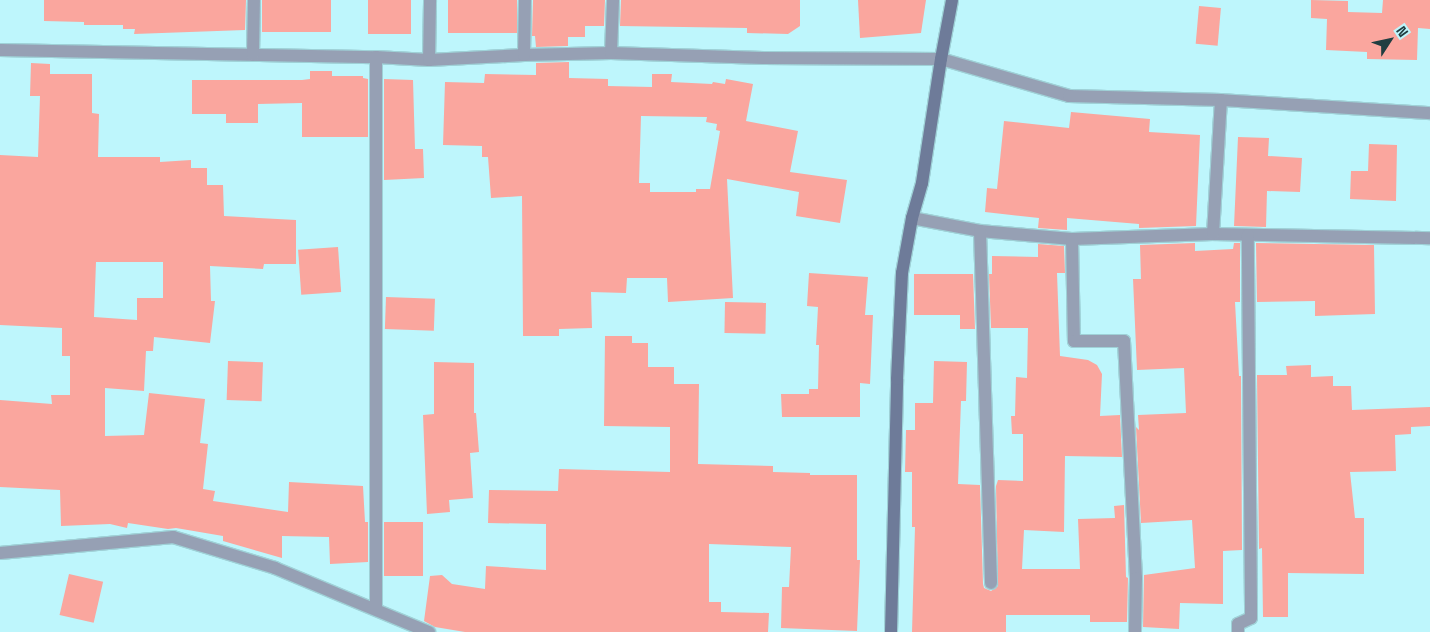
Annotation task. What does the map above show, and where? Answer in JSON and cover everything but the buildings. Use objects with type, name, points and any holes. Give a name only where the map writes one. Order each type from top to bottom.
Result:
[{"type":"street","points":[[253,55],[254,0]]},
{"type":"street","points":[[429,60],[430,0]]},
{"type":"street","points":[[524,54],[525,0]]},
{"type":"street","points":[[611,53],[613,0]]},
{"type":"street","points":[[891,632],[898,350],[902,273],[912,218],[922,183],[952,0]]},
{"type":"street","points":[[0,50],[376,57],[429,60],[524,54],[611,53],[763,58],[941,58],[1069,96],[1221,100],[1430,113]]},
{"type":"street","points":[[376,57],[376,608]]},
{"type":"street","points":[[1212,234],[1221,100]]},
{"type":"street","points":[[912,218],[980,231],[1072,240],[1212,234],[1430,238]]},
{"type":"street","points":[[980,231],[991,583]]},
{"type":"street","points":[[1238,632],[1238,624],[1251,618],[1252,605],[1248,235]]},
{"type":"street","points":[[1072,240],[1074,341],[1124,341],[1136,578],[1135,632]]},
{"type":"street","points":[[0,553],[173,537],[275,568],[316,587],[376,608],[429,632]]}]
